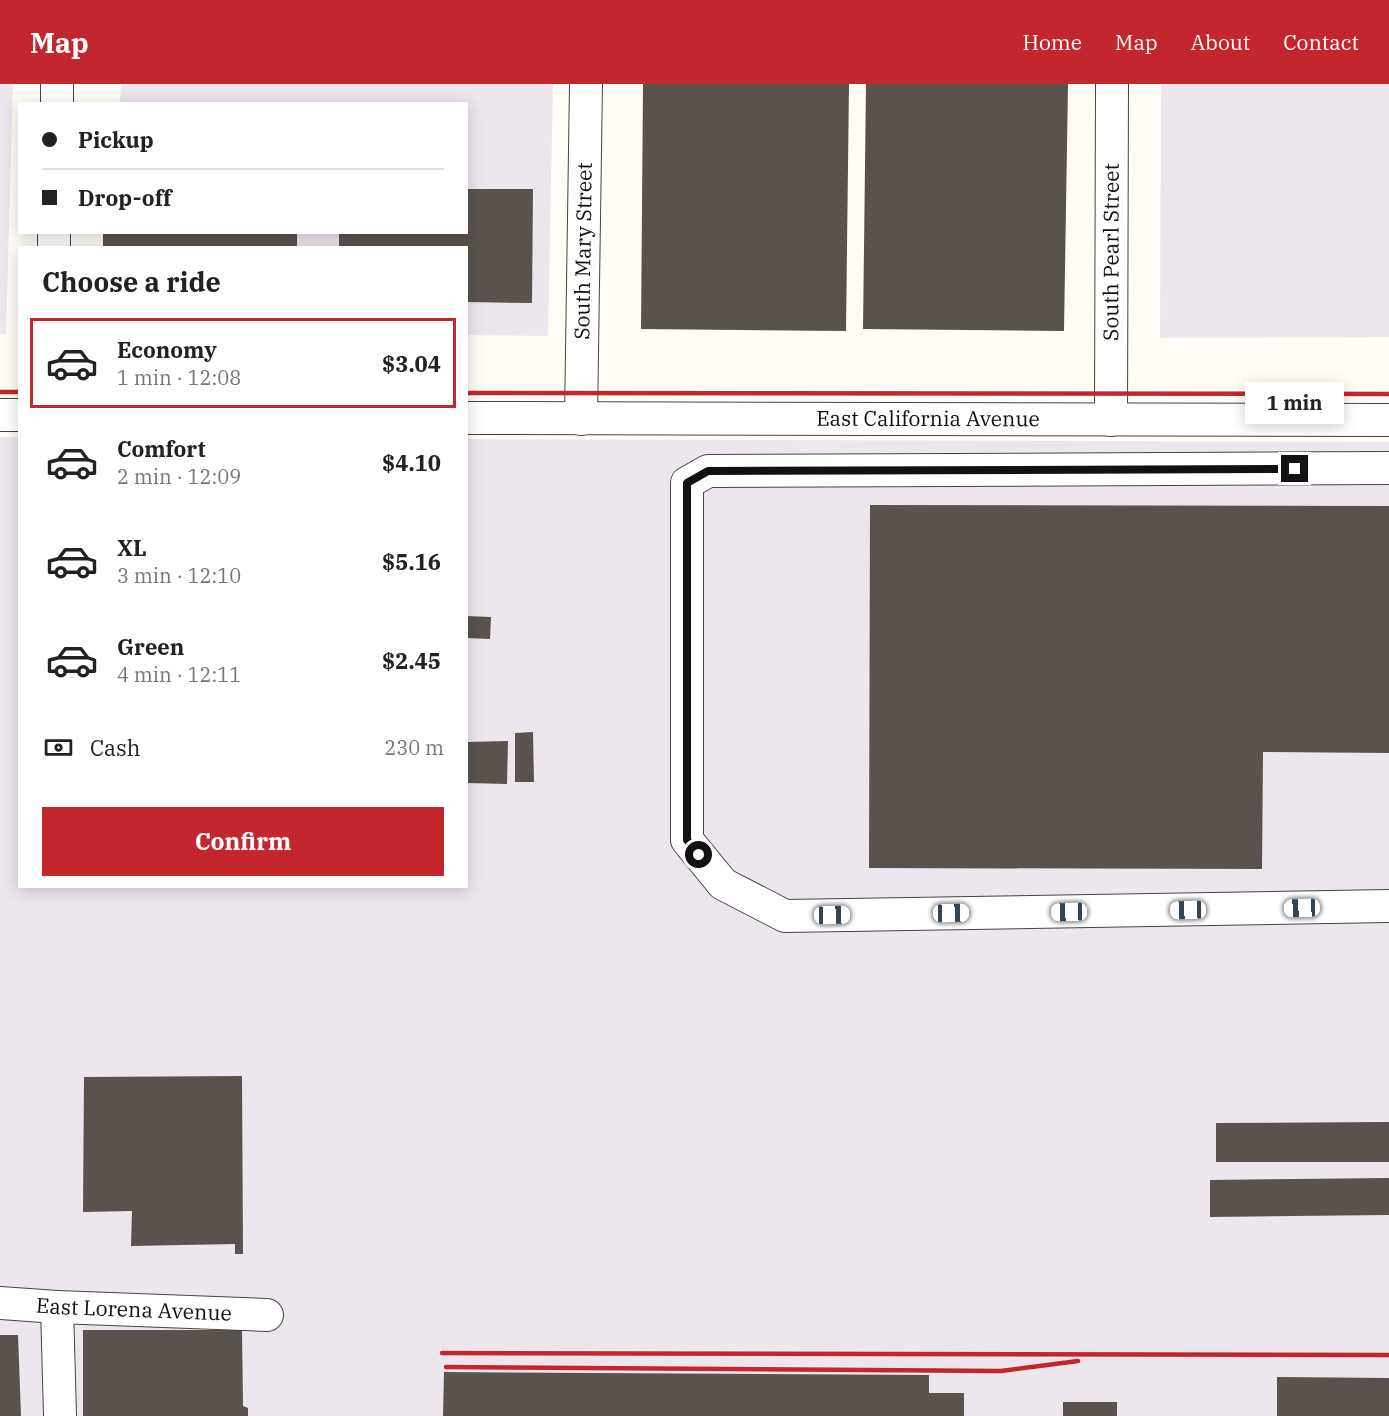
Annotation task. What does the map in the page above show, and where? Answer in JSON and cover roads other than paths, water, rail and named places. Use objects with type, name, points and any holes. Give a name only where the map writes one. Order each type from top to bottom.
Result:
[{"type":"street","points":[[57,84],[57,102]]},
{"type":"street","name":"South Mary Street","points":[[581,419],[586,84]]},
{"type":"street","name":"South Pearl Street","points":[[1111,420],[1113,84]]},
{"type":"street","points":[[0,415],[18,415]]},
{"type":"street","name":"East California Avenue","points":[[468,418],[1389,420]]},
{"type":"street","points":[[1389,468],[708,471],[687,483],[687,840],[723,884],[785,916],[1389,906]]},
{"type":"street","name":"East Lorena Avenue","points":[[0,1303],[267,1314]]},
{"type":"street","points":[[57,1307],[60,1416]]},
{"type":"railway","points":[[0,392],[18,392]]},
{"type":"railway","points":[[468,393],[1389,394]]},
{"type":"railway","points":[[442,1353],[1389,1355]]},
{"type":"railway","points":[[446,1367],[1001,1371],[1078,1361]]}]
